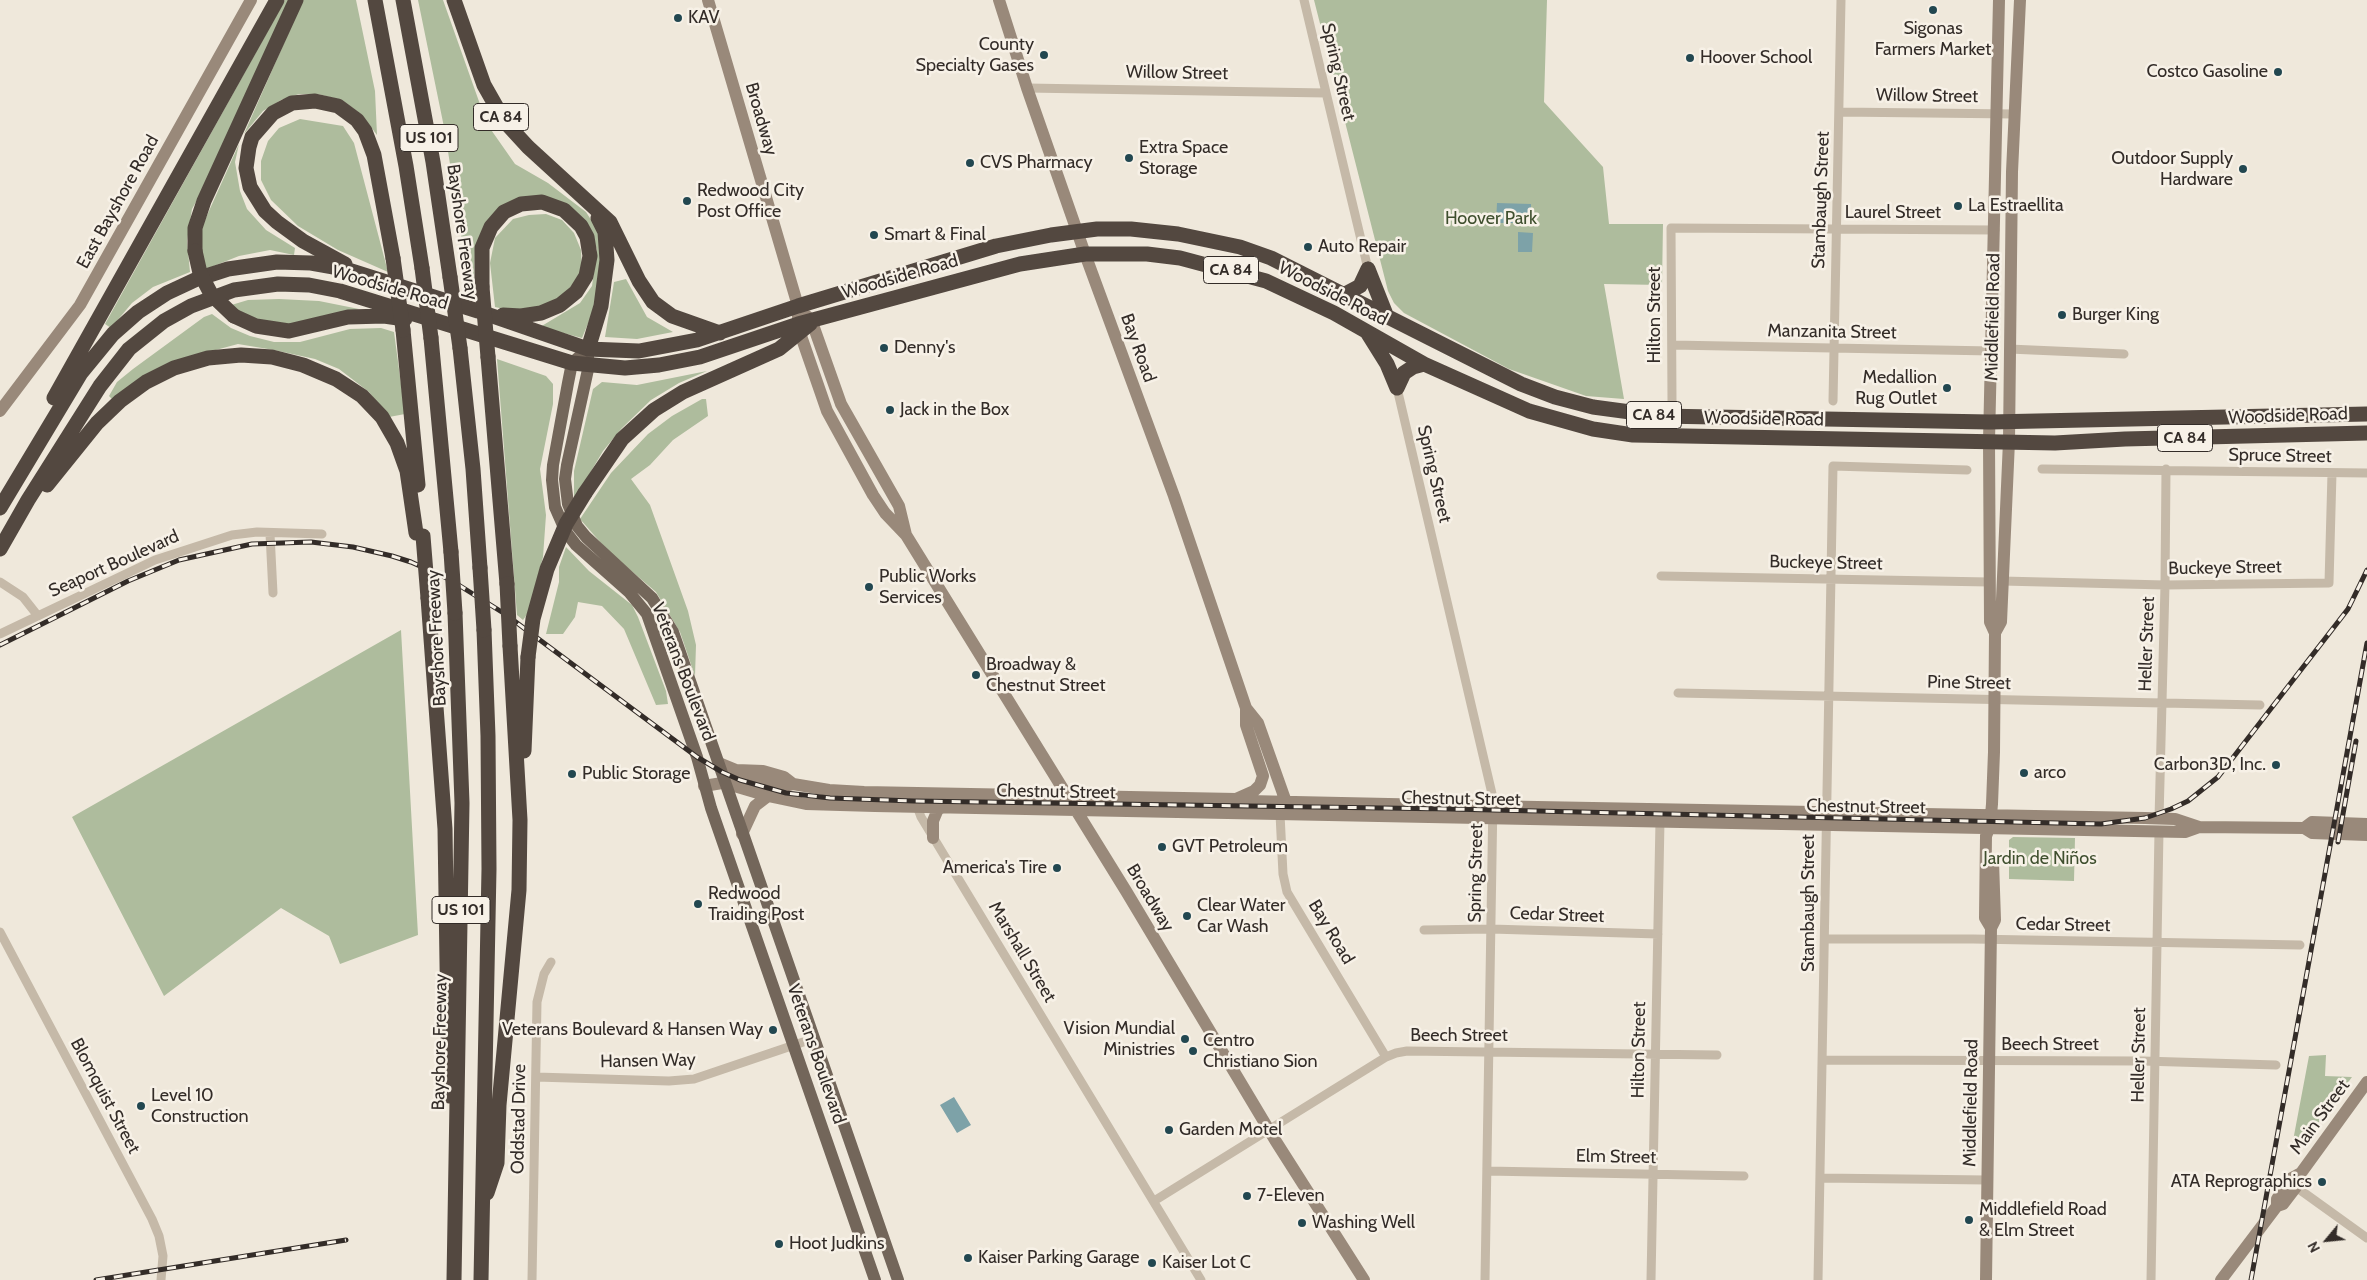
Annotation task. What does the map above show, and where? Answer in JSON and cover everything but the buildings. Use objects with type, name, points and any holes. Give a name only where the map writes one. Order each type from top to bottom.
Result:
[{"type":"highway","points":[[17,479],[44,416],[277,0]]},
{"type":"highway","points":[[296,0],[204,201],[195,228],[195,251],[200,273],[211,294],[234,316],[256,326],[289,331],[348,316],[384,316],[496,340]]},
{"type":"highway","name":"Bayshore Freeway","points":[[375,0],[401,137],[422,268],[431,338],[452,552],[462,802],[454,1280]]},
{"type":"highway","name":"Bayshore Freeway","points":[[403,0],[431,153],[460,348],[472,469],[484,630],[489,831],[481,1280]]},
{"type":"highway","name":"CA 84","points":[[454,0],[484,85],[501,117],[528,147],[592,204]]},
{"type":"highway","points":[[390,283],[344,263],[303,241],[277,222],[256,198],[250,187],[246,168],[248,147],[259,128],[273,112],[292,103],[315,100],[338,106],[357,120],[365,131],[374,155],[393,258],[403,330],[444,820],[447,1052],[456,1208]]},
{"type":"highway","points":[[478,311],[507,316],[532,315],[551,310],[569,299],[582,284],[589,266],[589,246],[581,226],[564,210],[542,202],[521,204],[504,212],[491,226],[482,248],[482,287],[488,357],[507,584],[520,820],[519,890],[499,1104],[497,1163],[482,1209]]},
{"type":"highway","points":[[592,204],[610,222],[639,281],[653,302],[672,316],[720,333]]},
{"type":"highway","points":[[588,357],[601,306],[607,260],[605,232],[592,204]]},
{"type":"highway","name":"Woodside Road","points":[[1,546],[53,459],[118,361],[140,339],[178,312],[204,300],[248,287],[278,284],[309,285],[340,290],[572,363],[588,357],[673,346],[996,246],[1097,229],[1178,234],[1240,246],[1271,258],[1345,294],[1521,384],[1555,397],[1593,407],[1660,416],[1990,422],[2366,414]]},
{"type":"highway","name":"Woodside Road","points":[[0,508],[77,380],[102,346],[138,312],[181,286],[228,269],[277,262],[311,263],[345,269],[478,311],[588,357],[626,368],[676,362],[723,351],[982,273],[1020,264],[1085,254],[1147,254],[1180,258],[1225,268],[1266,281],[1298,294],[1367,330],[1424,364],[1529,411],[1593,429],[1634,435],[1989,440],[2055,444],[2125,439],[2364,433]]},
{"type":"highway","points":[[1345,294],[1360,286],[1368,269]]},
{"type":"highway","points":[[1368,269],[1387,316]]},
{"type":"highway","points":[[520,820],[528,657],[533,619],[547,569],[566,524],[622,439],[654,410],[683,392],[779,349],[803,326]]},
{"type":"highway","points":[[1367,330],[1387,364],[1397,388]]},
{"type":"highway","points":[[1,546],[32,503],[98,423],[132,390],[159,375],[190,363],[241,355],[272,357],[304,365],[336,379],[372,406],[389,428],[403,457],[419,535]]},
{"type":"highway","points":[[1397,388],[1404,373],[1413,367],[1424,364]]},
{"type":"main road","name":"Veterans Boulevard","points":[[588,357],[566,465],[565,480],[568,504],[577,526],[596,549],[647,593],[668,621],[898,1280]]},
{"type":"main road","name":"Veterans Boulevard","points":[[572,363],[553,465],[552,480],[555,507],[566,532],[576,545],[629,592],[647,614],[697,757],[704,786],[874,1276]]},
{"type":"main road","points":[[874,1276],[884,1280]]},
{"type":"street","name":"East Bayshore Road","points":[[0,411],[80,305],[252,0]]},
{"type":"street","name":"Broadway","points":[[708,0],[803,326],[841,404],[899,506],[906,535],[1126,891],[1269,1130],[1364,1280]]},
{"type":"street","name":"Bay Road","points":[[999,0],[1027,88],[1085,254],[1174,496],[1246,708],[1246,725],[1263,776],[1260,785],[1236,799]]},
{"type":"street","name":"Spring Street","points":[[1304,0],[1368,269]]},
{"type":"street","name":"Stambaugh Street","points":[[1833,401],[1840,112],[1840,0]]},
{"type":"street","name":"Middlefield Road","points":[[1986,1280],[1991,934],[1995,920],[1994,837],[1990,821],[1995,632],[2001,622],[1996,582],[1989,440],[1999,0]]},
{"type":"street","name":"Middlefield Road","points":[[1996,582],[2009,442],[2014,114],[2020,0]]},
{"type":"street","name":"Willow Street","points":[[1027,88],[1326,92]]},
{"type":"street","name":"Willow Street","points":[[1840,112],[2014,114]]},
{"type":"street","name":"Laurel Street","points":[[1671,228],[1994,230]]},
{"type":"street","name":"Hilton Street","points":[[1671,228],[1672,402]]},
{"type":"street","name":"Manzanita Street","points":[[1672,345],[1992,352]]},
{"type":"street","points":[[2009,349],[2124,354]]},
{"type":"street","name":"Spring Street","points":[[1397,388],[1493,798],[1486,1280]]},
{"type":"street","name":"Stambaugh Street","points":[[1818,1280],[1824,1060],[1825,819],[1833,466],[1967,470]]},
{"type":"street","name":"Spruce Street","points":[[2042,470],[2166,469],[2367,473]]},
{"type":"street","name":"Heller Street","points":[[2151,1280],[2166,469]]},
{"type":"street","name":"Buckeye Street","points":[[1661,576],[2165,585],[2329,583],[2332,473]]},
{"type":"street","name":"Seaport Boulevard","points":[[0,634],[175,552],[244,532],[322,534]]},
{"type":"street","points":[[270,534],[273,593]]},
{"type":"street","name":"Seaport Boulevard","points":[[0,582],[23,597],[38,616]]},
{"type":"street","name":"Pine Street","points":[[1678,694],[2260,705]]},
{"type":"street","name":"Bay Road","points":[[1246,708],[1258,723],[1283,808],[1283,874],[1287,892],[1386,1057]]},
{"type":"street","points":[[719,763],[736,770],[763,771],[784,777],[793,784]]},
{"type":"street","name":"Chestnut Street","points":[[704,786],[740,780],[782,786],[793,784],[829,790],[1236,799],[1283,808]]},
{"type":"street","name":"Chestnut Street","points":[[724,784],[806,804],[1074,809],[1283,808],[2159,825],[2175,819],[2199,827],[2304,828],[2312,833],[2367,835]]},
{"type":"street","name":"Marshall Street","points":[[912,793],[916,807],[933,838],[1201,1280]]},
{"type":"street","points":[[742,834],[755,806],[768,796]]},
{"type":"street","points":[[933,838],[933,821],[938,810],[944,807]]},
{"type":"street","name":"Chestnut Street","points":[[1493,812],[1660,821],[1825,819]]},
{"type":"street","name":"Hilton Street","points":[[1650,1280],[1660,821]]},
{"type":"street","name":"Chestnut Street","points":[[2304,828],[2312,822],[2367,824]]},
{"type":"street","name":"Cedar Street","points":[[1424,930],[1491,929],[1658,934]]},
{"type":"street","name":"Blomquist Street","points":[[0,932],[152,1219],[159,1236],[163,1256],[162,1280]]},
{"type":"street","name":"Cedar Street","points":[[1825,939],[1991,934],[2156,943],[2300,945]]},
{"type":"street","name":"Oddstad Drive","points":[[532,1280],[537,1002],[544,974],[551,962]]},
{"type":"street","name":"Hansen Way","points":[[536,1077],[682,1081],[707,1076],[815,1038]]},
{"type":"street","name":"Beech Street","points":[[1154,1201],[1386,1057],[1407,1051],[1717,1055]]},
{"type":"street","name":"Beech Street","points":[[1824,1060],[2155,1062],[2276,1065]]},
{"type":"street","name":"Main Street","points":[[2221,1280],[2277,1206],[2283,1204],[2296,1187],[2301,1173],[2367,1082]]},
{"type":"street","name":"Elm Street","points":[[1487,1171],[1744,1176]]},
{"type":"street","name":"Main Street","points":[[2277,1206],[2277,1199],[2290,1179],[2301,1173]]},
{"type":"street","points":[[1821,1178],[1987,1180]]},
{"type":"street","points":[[2296,1187],[2367,1238]]},
{"type":"green space","points":[[285,0],[289,0],[207,182],[192,209],[187,241],[190,272],[153,287],[132,303],[111,328],[105,324]]},
{"type":"green space","points":[[303,0],[356,0],[375,91],[377,135],[361,114],[342,100],[318,94],[299,94],[281,100],[263,111],[244,134]]},
{"type":"green space","points":[[418,0],[443,0],[487,124],[515,164],[548,183],[586,212],[597,229],[602,255],[594,309],[582,338],[540,327],[580,303],[592,286],[597,250],[589,227],[563,204],[511,202],[475,250],[474,283],[463,248],[445,132]]},
{"type":"green space","name":"Hoover Park","points":[[1314,0],[1547,0],[1544,102],[1603,167],[1609,224],[1663,224],[1662,285],[1604,284],[1624,399],[1586,396],[1509,369],[1404,313],[1394,303],[1388,291]]},
{"type":"green space","points":[[300,119],[343,126],[354,143],[388,272],[338,250],[298,226],[271,200],[261,180],[261,161],[268,141],[279,128]]},
{"type":"green space","points":[[239,144],[235,162],[240,191],[247,209],[266,230],[295,248],[294,255],[270,250],[239,256],[206,269],[201,255],[200,231]]},
{"type":"green space","points":[[546,214],[562,220],[574,233],[581,250],[582,271],[561,301],[517,312],[495,307],[490,263],[495,238],[513,219],[529,215]]},
{"type":"green space","points":[[626,279],[647,317],[673,332],[637,339],[605,337],[614,282]]},
{"type":"green space","points":[[248,300],[319,301],[359,309],[311,324],[267,325],[228,306]]},
{"type":"green space","points":[[212,314],[231,328],[250,336],[274,342],[300,342],[350,329],[381,328],[394,332],[405,414],[389,417],[369,392],[339,369],[315,359],[238,344],[197,355],[112,399],[109,396],[117,382],[133,369],[204,317]]},
{"type":"green space","points":[[497,359],[546,376],[553,384],[553,404],[540,469],[546,515],[543,557],[528,613],[523,620],[517,615]]},
{"type":"green space","points":[[707,371],[679,383],[651,400],[622,428],[603,451],[574,500],[574,471],[593,389],[602,382],[637,385]]},
{"type":"green space","points":[[702,399],[706,399],[708,416],[673,440],[650,465],[631,479],[650,505],[688,611],[696,645],[695,676],[680,632],[656,592],[608,551],[580,519],[611,473],[648,434],[672,416]]},
{"type":"green space","points":[[566,547],[589,571],[632,605],[666,691],[668,704],[656,705],[624,629],[602,606],[578,602],[575,617],[563,634],[546,634],[559,582],[559,567]]},
{"type":"green space","points":[[401,630],[418,935],[340,964],[329,936],[281,908],[164,996],[72,817]]},
{"type":"green space","name":"Jardin de Niños","points":[[2013,837],[2075,838],[2074,881],[2009,879],[2009,840]]},
{"type":"green space","points":[[2326,1055],[2325,1076],[2352,1077],[2299,1149],[2292,1146],[2309,1056]]},
{"type":"water","points":[[1497,203],[1531,204],[1531,223],[1496,223]]},
{"type":"water","points":[[1518,232],[1533,233],[1532,252],[1518,252]]},
{"type":"water","points":[[954,1097],[971,1125],[957,1133],[940,1105]]},
{"type":"railway","points":[[0,645],[128,581],[179,560],[252,544],[311,542],[353,547],[392,556],[411,562],[449,579],[505,614],[697,757],[740,780],[786,793],[830,798],[914,801],[1449,809],[2101,824],[2145,818],[2171,809],[2188,801],[2218,777],[2348,609],[2367,570]]},
{"type":"railway","points":[[2251,1280],[2367,643]]},
{"type":"railway","points":[[2338,842],[2356,741]]},
{"type":"railway","points":[[96,1280],[346,1240]]},
{"type":"place","name":"Sigonas Farmers Market","points":[[1933,10]]},
{"type":"place","name":"KAV","points":[[678,18]]},
{"type":"place","name":"County Specialty Gases","points":[[1044,55]]},
{"type":"place","name":"Hoover School","points":[[1690,58]]},
{"type":"place","name":"Costco Gasoline","points":[[2278,72]]},
{"type":"place","name":"Extra Space Storage","points":[[1129,158]]},
{"type":"place","name":"CVS Pharmacy","points":[[970,163]]},
{"type":"place","name":"Outdoor Supply Hardware","points":[[2243,169]]},
{"type":"place","name":"Redwood City Post Office","points":[[687,201]]},
{"type":"place","name":"La Estraellita","points":[[1958,206]]},
{"type":"place","name":"Smart & Final","points":[[874,235]]},
{"type":"place","name":"Auto Repair","points":[[1308,247]]},
{"type":"place","name":"Burger King","points":[[2062,315]]},
{"type":"place","name":"Denny's","points":[[884,348]]},
{"type":"place","name":"Medallion Rug Outlet","points":[[1947,388]]},
{"type":"place","name":"Jack in the Box","points":[[890,410]]},
{"type":"place","name":"Public Works Services","points":[[869,587]]},
{"type":"place","name":"Broadway & Chestnut Street","points":[[976,675]]},
{"type":"place","name":"Carbon3D, Inc.","points":[[2276,765]]},
{"type":"place","name":"arco","points":[[2024,773]]},
{"type":"place","name":"Public Storage","points":[[572,774]]},
{"type":"place","name":"GVT Petroleum","points":[[1162,847]]},
{"type":"place","name":"America's Tire","points":[[1057,868]]},
{"type":"place","name":"Redwood Traiding Post","points":[[698,904]]},
{"type":"place","name":"Clear Water Car Wash","points":[[1187,916]]},
{"type":"place","name":"Veterans Boulevard & Hansen Way","points":[[773,1030]]},
{"type":"place","name":"Vision Mundial Ministries","points":[[1185,1039]]},
{"type":"place","name":"Centro Christiano Sion","points":[[1193,1051]]},
{"type":"place","name":"Level 10 Construction","points":[[141,1106]]},
{"type":"place","name":"Garden Motel","points":[[1169,1130]]},
{"type":"place","name":"ATA Reprographics","points":[[2322,1182]]},
{"type":"place","name":"7-Eleven","points":[[1247,1196]]},
{"type":"place","name":"Middlefield Road & Elm Street","points":[[1969,1220]]},
{"type":"place","name":"Washing Well","points":[[1302,1223]]},
{"type":"place","name":"Hoot Judkins","points":[[779,1244]]},
{"type":"place","name":"Kaiser Parking Garage","points":[[968,1258]]},
{"type":"place","name":"Kaiser Lot C","points":[[1152,1263]]}]
